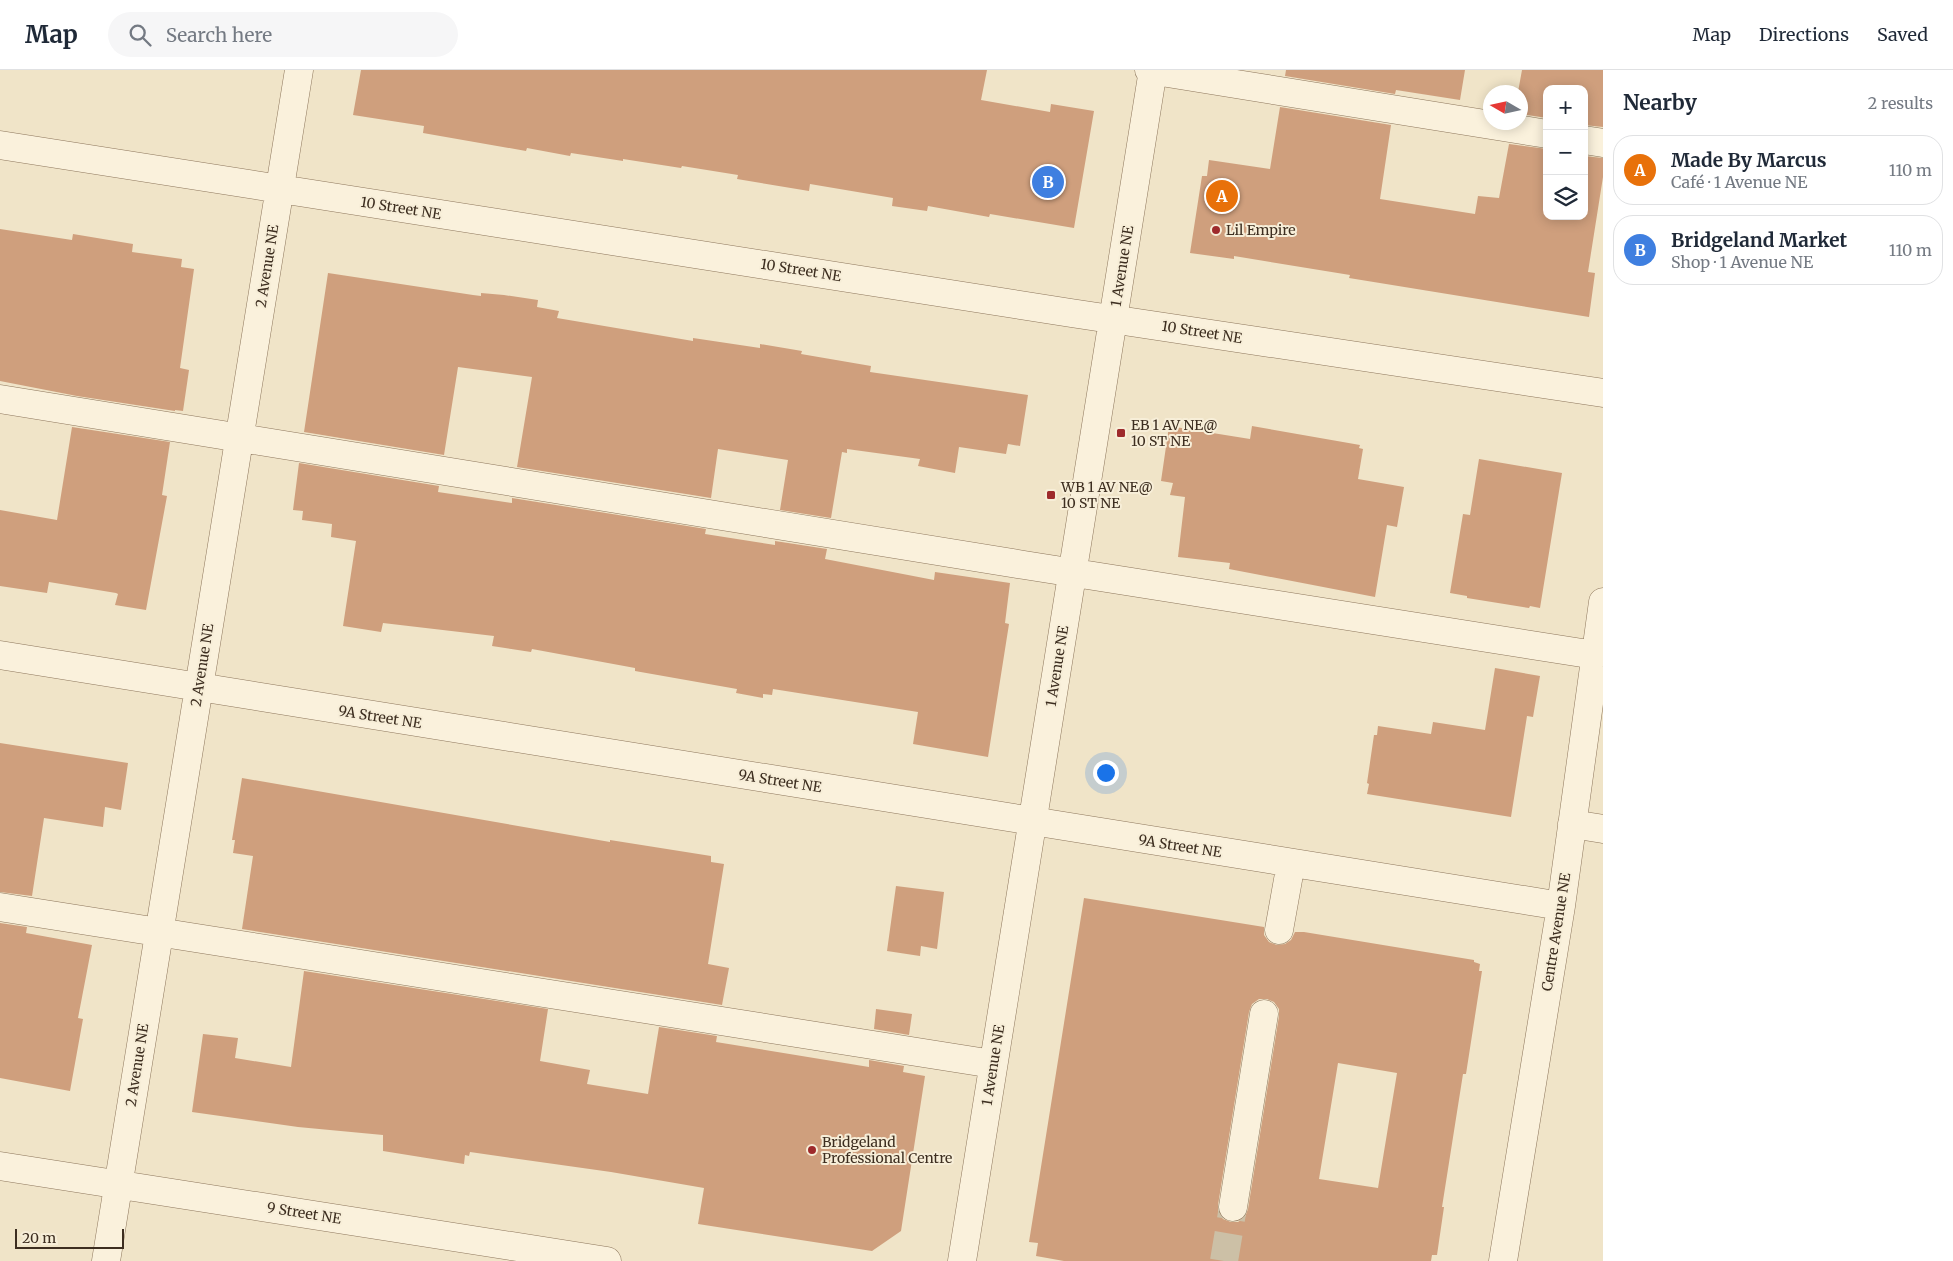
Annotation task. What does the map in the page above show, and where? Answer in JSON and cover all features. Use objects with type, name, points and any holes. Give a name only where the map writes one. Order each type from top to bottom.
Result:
[{"type":"street","name":"2 Avenue NE","points":[[106,1261],[299,70]]},
{"type":"street","points":[[1151,70],[1543,133]]},
{"type":"street","name":"1 Avenue NE","points":[[962,1261],[1151,70]]},
{"type":"street","points":[[1588,141],[1603,143]]},
{"type":"street","name":"10 Street NE","points":[[0,145],[1113,319],[1603,393]]},
{"type":"street","points":[[0,399],[1072,573],[1595,655]]},
{"type":"street","name":"Centre Avenue NE","points":[[1503,1261],[1561,906],[1603,602]]},
{"type":"street","name":"9A Street NE","points":[[0,655],[1290,864],[1561,906]]},
{"type":"street","points":[[1572,824],[1603,829]]},
{"type":"street","points":[[1279,930],[1290,864]]},
{"type":"street","points":[[0,907],[993,1064]]},
{"type":"street","points":[[1232,1207],[1264,1014]]},
{"type":"street","name":"9 Street NE","points":[[0,1166],[607,1261]]},
{"type":"building","points":[[361,70],[987,70],[981,100],[1050,112],[1051,104],[1094,111],[1074,228],[990,214],[989,217],[928,206],[927,211],[892,206],[893,198],[810,184],[809,191],[737,179],[738,175],[682,166],[681,168],[571,153],[570,156],[527,148],[526,151],[423,133],[424,126],[353,115]]},
{"type":"building","points":[[1286,70],[1465,70],[1460,100],[1396,90],[1395,94],[1285,76]]},
{"type":"building","points":[[1522,70],[1603,70],[1603,127],[1588,125],[1588,85],[1543,85],[1543,117],[1528,115],[1528,85],[1519,85]]},
{"type":"building","points":[[1280,107],[1391,125],[1380,199],[1475,214],[1478,196],[1499,198],[1509,144],[1543,148],[1543,220],[1588,220],[1588,156],[1603,158],[1603,177],[1588,272],[1595,273],[1589,317],[1349,278],[1350,275],[1234,256],[1234,259],[1190,253],[1202,176],[1207,176],[1209,160],[1270,169]]},
{"type":"building","points":[[0,229],[72,240],[73,234],[133,244],[132,252],[182,259],[181,267],[194,269],[180,368],[189,370],[183,411],[77,396],[0,381]]},
{"type":"building","points":[[328,273],[473,295],[481,296],[481,293],[538,300],[537,307],[559,311],[557,318],[693,341],[693,338],[760,348],[760,344],[802,351],[801,354],[871,366],[870,372],[1028,395],[1020,446],[1008,444],[1006,454],[959,447],[955,473],[918,466],[920,459],[847,449],[847,453],[842,452],[831,518],[780,510],[788,460],[718,449],[711,498],[517,467],[532,377],[458,367],[444,455],[304,432]]},
{"type":"building","points":[[1169,426],[1250,439],[1252,426],[1360,445],[1359,448],[1363,449],[1358,479],[1404,487],[1397,527],[1387,525],[1375,597],[1229,569],[1230,563],[1178,557],[1185,497],[1170,495],[1173,483],[1161,481]]},
{"type":"building","points":[[72,427],[170,442],[162,495],[167,496],[146,610],[115,605],[118,594],[116,593],[49,582],[47,593],[0,586],[0,510],[57,520]]},
{"type":"building","points":[[1479,459],[1562,473],[1540,608],[1467,598],[1467,596],[1450,593],[1463,514],[1470,515]]},
{"type":"building","points":[[299,463],[439,486],[438,492],[512,503],[512,498],[706,529],[705,534],[775,545],[775,541],[827,549],[825,559],[934,580],[935,572],[1010,583],[1005,623],[1009,624],[988,757],[913,744],[918,712],[773,689],[772,695],[763,694],[763,698],[736,693],[737,689],[635,671],[635,668],[532,649],[531,652],[492,646],[494,636],[383,623],[381,632],[343,626],[356,541],[331,537],[332,524],[302,520],[303,511],[293,510]]},
{"type":"building","points":[[1495,668],[1540,676],[1533,717],[1527,716],[1511,817],[1367,794],[1374,735],[1377,735],[1378,726],[1431,734],[1433,722],[1485,730]]},
{"type":"building","points":[[0,743],[128,763],[121,810],[105,807],[103,827],[44,818],[32,896],[0,892]]},
{"type":"building","points":[[242,778],[610,842],[610,840],[711,856],[711,862],[724,864],[708,964],[729,968],[722,1005],[242,929],[253,856],[233,853],[235,840],[232,840]]},
{"type":"building","points":[[896,886],[944,892],[937,949],[921,946],[920,956],[887,951]]},
{"type":"building","points":[[1084,898],[1264,927],[1264,935],[1269,942],[1277,945],[1285,944],[1291,940],[1295,932],[1304,932],[1474,960],[1474,962],[1480,964],[1479,971],[1482,971],[1466,1074],[1463,1074],[1442,1207],[1444,1207],[1437,1255],[1432,1255],[1431,1261],[1064,1261],[1036,1256],[1038,1243],[1029,1242]],"holes":[[[1259,999],[1267,999],[1274,1002],[1279,1009],[1279,1016],[1248,1209],[1245,1217],[1238,1222],[1231,1222],[1223,1219],[1218,1212],[1218,1205],[1249,1012],[1252,1004]],[[1338,1063],[1397,1073],[1378,1188],[1319,1179]]]},
{"type":"building","points":[[0,923],[27,927],[26,933],[92,945],[78,1018],[83,1019],[70,1091],[0,1078]]},
{"type":"building","points":[[304,971],[548,1009],[540,1061],[590,1070],[587,1084],[648,1094],[659,1027],[717,1036],[716,1042],[869,1067],[869,1060],[904,1066],[903,1072],[925,1076],[901,1231],[872,1251],[698,1224],[704,1188],[611,1172],[470,1152],[469,1156],[465,1155],[464,1164],[383,1151],[383,1135],[298,1127],[192,1112],[203,1034],[238,1038],[235,1058],[291,1067]]},
{"type":"building","points":[[876,1009],[912,1014],[909,1035],[874,1029]]},
{"type":"tunnel","points":[[1224,1261],[1233,1207]]},
{"type":"place","name":"Bridgeland Market","points":[[1048,182]]},
{"type":"place","name":"Made By Marcus","points":[[1222,196]]},
{"type":"place","name":"Lil Empire","points":[[1216,230]]},
{"type":"place","name":"EB 1 AV NE@ 10 ST NE","points":[[1121,433]]},
{"type":"place","name":"WB 1 AV NE@ 10 ST NE","points":[[1051,495]]},
{"type":"place","name":"Bridgeland Professional Centre","points":[[812,1150]]}]
